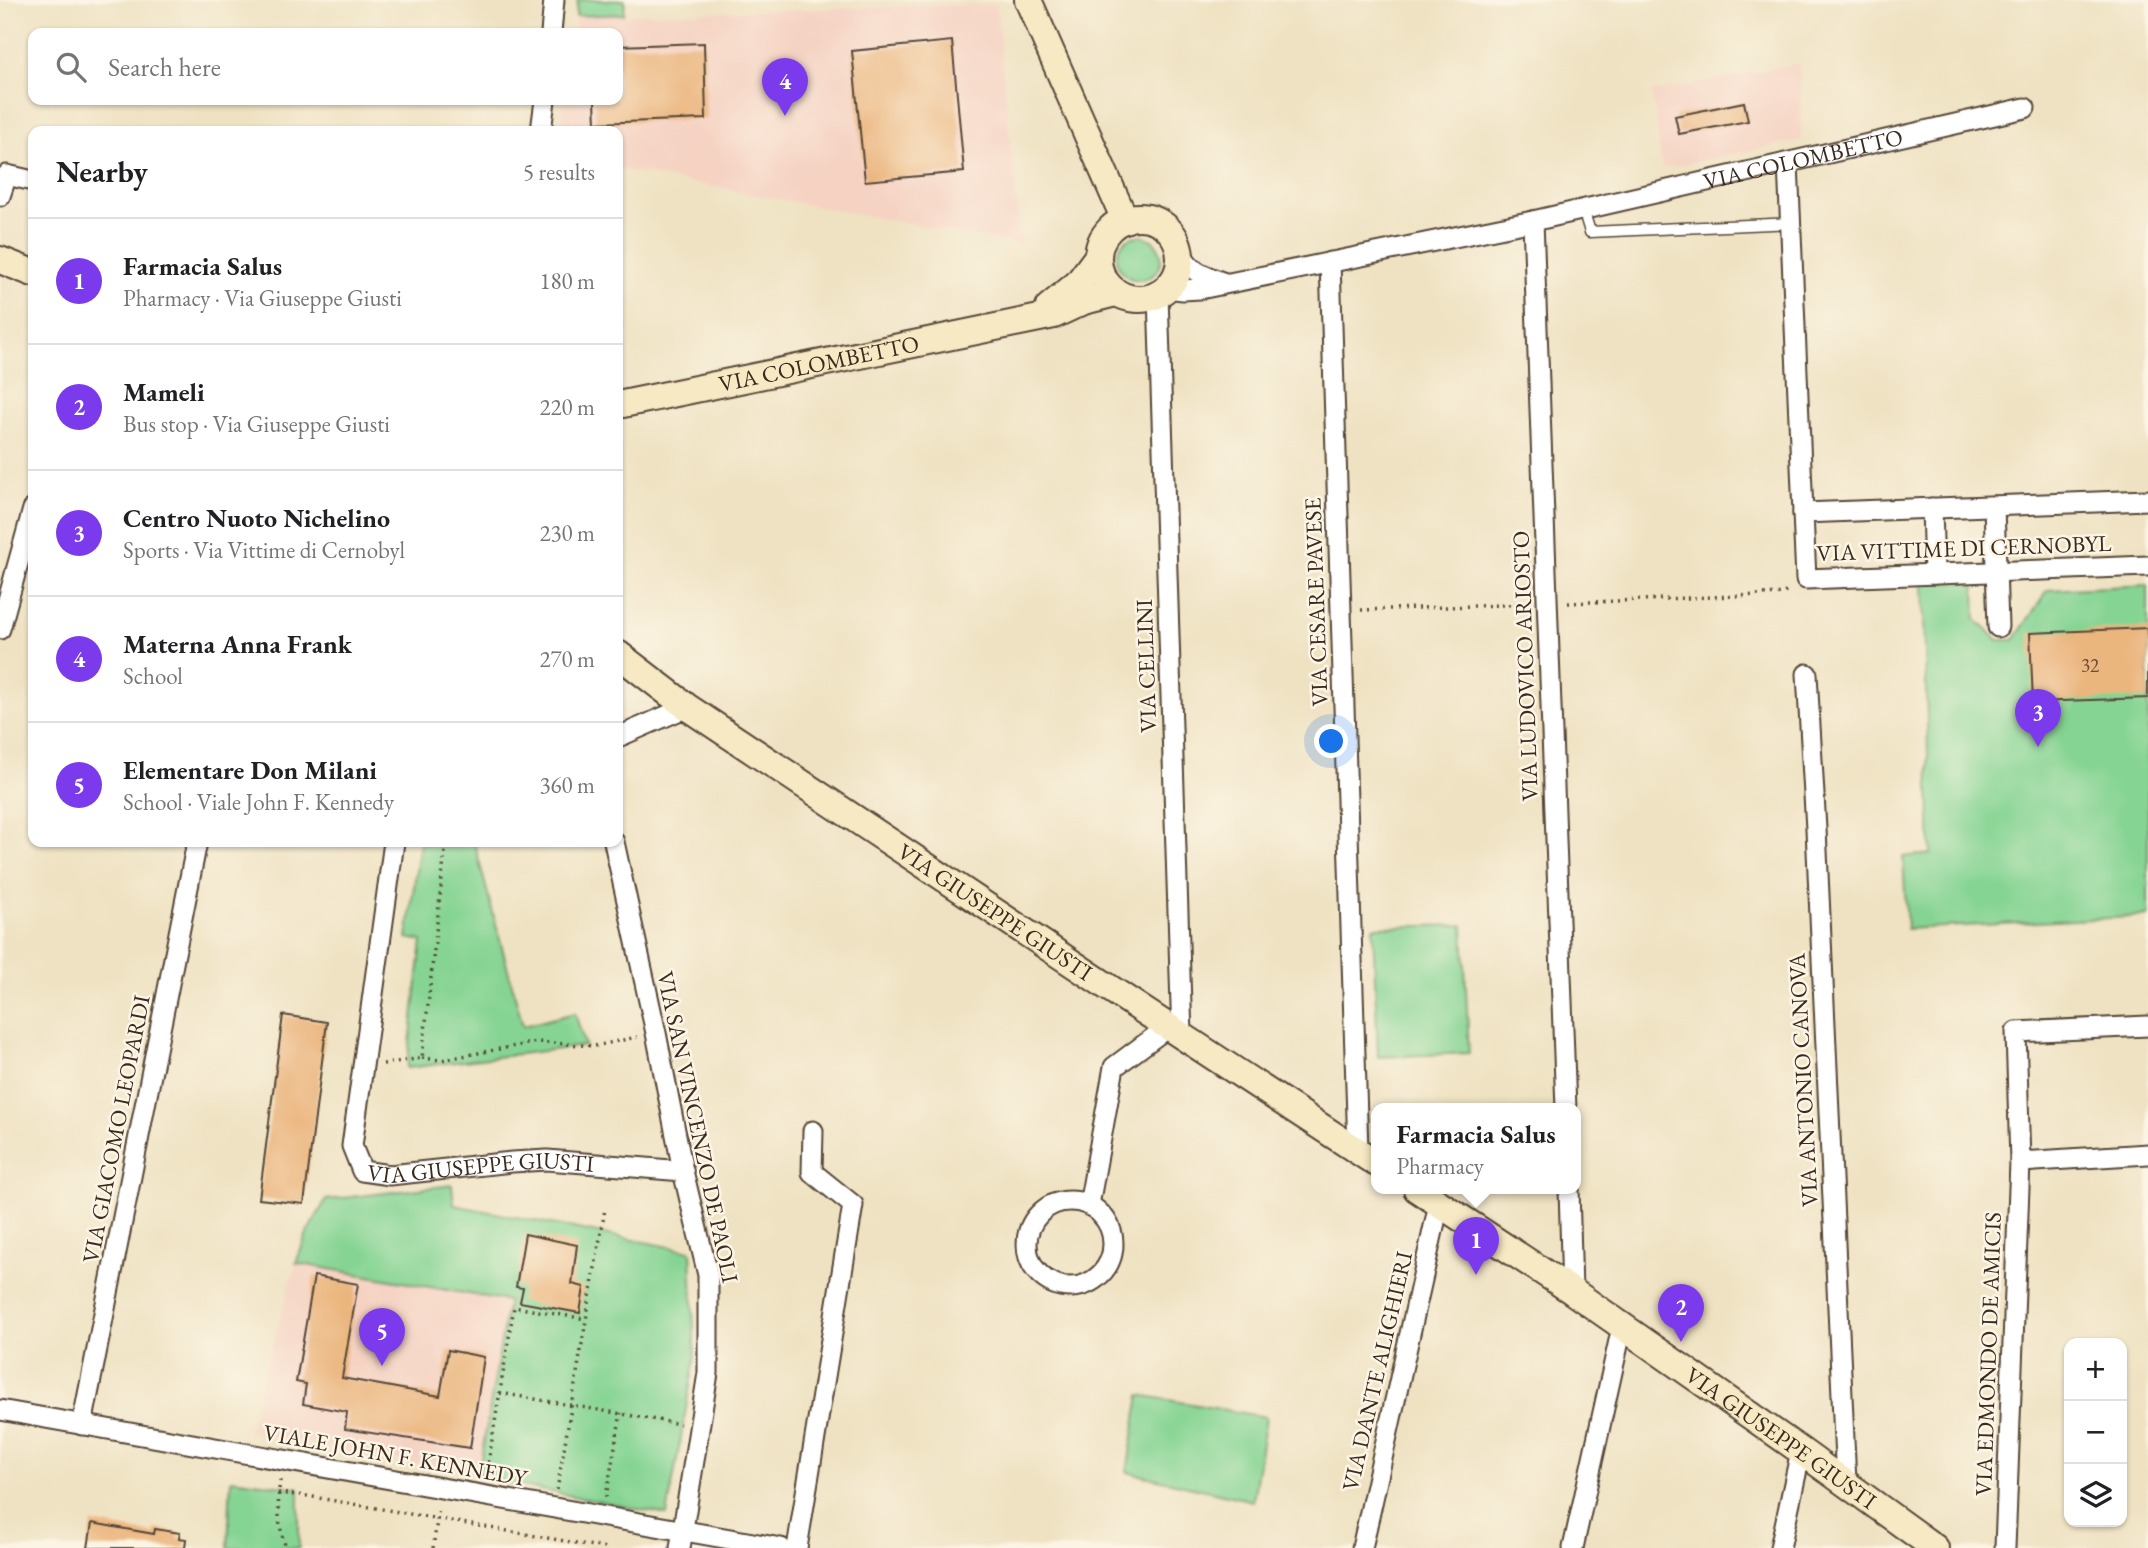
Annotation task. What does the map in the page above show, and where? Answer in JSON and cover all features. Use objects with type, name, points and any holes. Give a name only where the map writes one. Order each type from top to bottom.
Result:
[{"type":"street","points":[[551,28],[554,0]]},
{"type":"street","points":[[1028,0],[1125,220],[1146,218],[1165,226],[1178,243],[1189,267],[1199,274],[1226,283]]},
{"type":"street","points":[[542,126],[544,105]]},
{"type":"street","name":"VIA COLOMBETTO","points":[[623,404],[1054,315],[1084,301],[1116,293],[1137,300],[1163,292],[1199,289],[1532,221],[2025,108]]},
{"type":"street","name":"VIA VITTIME DI CERNOBYL","points":[[1788,163],[1806,579],[2148,566]]},
{"type":"street","points":[[0,196],[7,175],[28,180]]},
{"type":"street","name":"VIA COLOMBETTO","points":[[1020,322],[1055,304],[1078,283],[1098,256],[1109,230],[1125,220]]},
{"type":"street","name":"VIA LUDOVICO ARIOSTO","points":[[1532,221],[1566,1103]]},
{"type":"street","points":[[1163,292],[1176,278],[1181,253]]},
{"type":"street","points":[[1098,256],[1100,273],[1116,293]]},
{"type":"street","points":[[0,260],[28,271]]},
{"type":"street","name":"VIA CESARE PAVESE","points":[[1330,262],[1341,611],[1367,1157]]},
{"type":"street","name":"VIA CELLINI","points":[[1163,292],[1175,1031]]},
{"type":"street","name":"VIA VITTIME DI CERNOBYL","points":[[1803,513],[2148,500]]},
{"type":"street","points":[[1993,506],[1998,627]]},
{"type":"street","points":[[1932,508],[1934,574]]},
{"type":"street","points":[[0,629],[28,527]]},
{"type":"street","name":"VIA GIUSEPPE GIUSTI","points":[[623,657],[687,707],[1367,1157]]},
{"type":"street","name":"VIA ANTONIO CANOVA","points":[[1807,674],[1846,1483]]},
{"type":"street","points":[[623,735],[687,707]]},
{"type":"street","name":"VIA GIACOMO LEOPARDI","points":[[82,1425],[196,847]]},
{"type":"street","name":"VIA GIUSEPPE GIUSTI","points":[[393,847],[352,1146],[362,1171],[390,1175],[512,1161],[547,1160],[683,1171]]},
{"type":"street","name":"VIA SAN VINCENZO DE PAOLI","points":[[615,847],[683,1171],[708,1275],[708,1373],[682,1539]]},
{"type":"street","name":"VIA EDMONDO DE AMICIS","points":[[2005,1548],[2020,1161],[2016,1032],[2148,1026]]},
{"type":"street","points":[[1089,1205],[1114,1067],[1175,1031]]},
{"type":"street","points":[[797,1548],[853,1205],[812,1172],[813,1131]]},
{"type":"street","points":[[2020,1161],[2148,1154]]},
{"type":"street","name":"VIA GIUSEPPE GIUSTI","points":[[1424,1194],[1573,1291],[1935,1548]]},
{"type":"street","points":[[1569,1194],[1573,1291]]},
{"type":"street","points":[[1069,1200],[1089,1205],[1109,1224],[1114,1244],[1109,1263],[1100,1275],[1084,1285],[1069,1288],[1055,1285],[1039,1274],[1029,1259],[1026,1244],[1030,1226],[1038,1214],[1054,1203],[1069,1200]]},
{"type":"street","name":"VIA DANTE ALIGHIERI","points":[[1362,1548],[1439,1204]]},
{"type":"street","points":[[1573,1548],[1622,1327]]},
{"type":"street","name":"VIALE JOHN F. KENNEDY","points":[[0,1410],[603,1516],[682,1539],[781,1548]]},
{"type":"street","points":[[1780,1548],[1801,1451]]},
{"type":"lane","name":"VIA COLOMBETTO","points":[[1583,209],[1590,232],[1791,223]]},
{"type":"path","points":[[1341,611],[1783,594],[1806,579]]},
{"type":"path","points":[[422,1058],[445,847]]},
{"type":"path","points":[[362,1067],[422,1058],[441,1060],[537,1042],[595,1046],[656,1033]]},
{"type":"path","points":[[554,1507],[606,1209]]},
{"type":"path","points":[[481,1495],[486,1479],[514,1307],[586,1319]]},
{"type":"path","points":[[500,1392],[700,1428]]},
{"type":"path","points":[[603,1516],[621,1413]]},
{"type":"path","points":[[433,1548],[443,1488]]},
{"type":"path","points":[[286,1548],[282,1538],[278,1493],[605,1548]]},
{"type":"shaded area","points":[[996,4],[1021,245],[623,170],[623,126],[562,126],[564,105],[623,105],[623,28],[575,28],[576,16]]},
{"type":"shaded area","points":[[1800,63],[1801,140],[1662,169],[1652,92]]},
{"type":"shaded area","points":[[296,1263],[508,1301],[478,1476],[248,1431]]},
{"type":"green space","points":[[578,0],[625,0],[624,14],[576,16]]},
{"type":"green space","points":[[1139,236],[1148,237],[1155,242],[1160,249],[1160,267],[1155,274],[1148,279],[1139,280],[1130,279],[1123,274],[1118,267],[1117,258],[1118,249],[1123,242],[1130,237]]},
{"type":"green space","points":[[1975,582],[1976,620],[1998,640],[2014,640],[2048,590],[2148,585],[2148,916],[1907,929],[1903,857],[1931,854],[1923,583]]},
{"type":"green space","points":[[419,847],[475,847],[523,1026],[575,1013],[585,1046],[407,1068],[422,941],[407,938]]},
{"type":"green space","points":[[1463,925],[1469,1053],[1378,1057],[1373,927]]},
{"type":"green space","points":[[452,1185],[454,1205],[691,1251],[695,1358],[667,1515],[478,1476],[508,1301],[296,1263],[308,1231],[326,1200]]},
{"type":"green space","points":[[1140,1395],[1266,1417],[1253,1501],[1127,1472]]},
{"type":"green space","points":[[231,1479],[299,1488],[299,1548],[228,1548]]},
{"type":"building","points":[[952,41],[964,172],[865,181],[852,51]]},
{"type":"building","points":[[704,43],[706,119],[596,123],[595,105],[623,105],[623,46]]},
{"type":"building","points":[[1744,102],[1748,121],[1679,134],[1675,116]]},
{"type":"building","points":[[2148,628],[2148,698],[2033,702],[2030,633]]},
{"type":"building","points":[[283,1015],[327,1022],[304,1204],[259,1199]]},
{"type":"building","points":[[525,1234],[577,1245],[572,1284],[584,1287],[580,1313],[520,1302],[523,1288],[516,1287]]},
{"type":"building","points":[[314,1276],[358,1284],[342,1378],[440,1396],[448,1350],[484,1357],[470,1448],[345,1429],[347,1412],[303,1404],[306,1384],[296,1382]]},
{"type":"building","points":[[92,1523],[154,1534],[155,1529],[180,1533],[179,1538],[186,1539],[185,1548],[88,1548]]},
{"type":"place","name":"Materna Anna Frank","points":[[785,116]]},
{"type":"place","name":"Centro Nuoto Nichelino","points":[[2038,747]]},
{"type":"place","name":"Farmacia Salus","points":[[1476,1275]]},
{"type":"place","name":"Mameli","points":[[1681,1342]]},
{"type":"place","name":"Elementare Don Milani","points":[[382,1366]]}]
